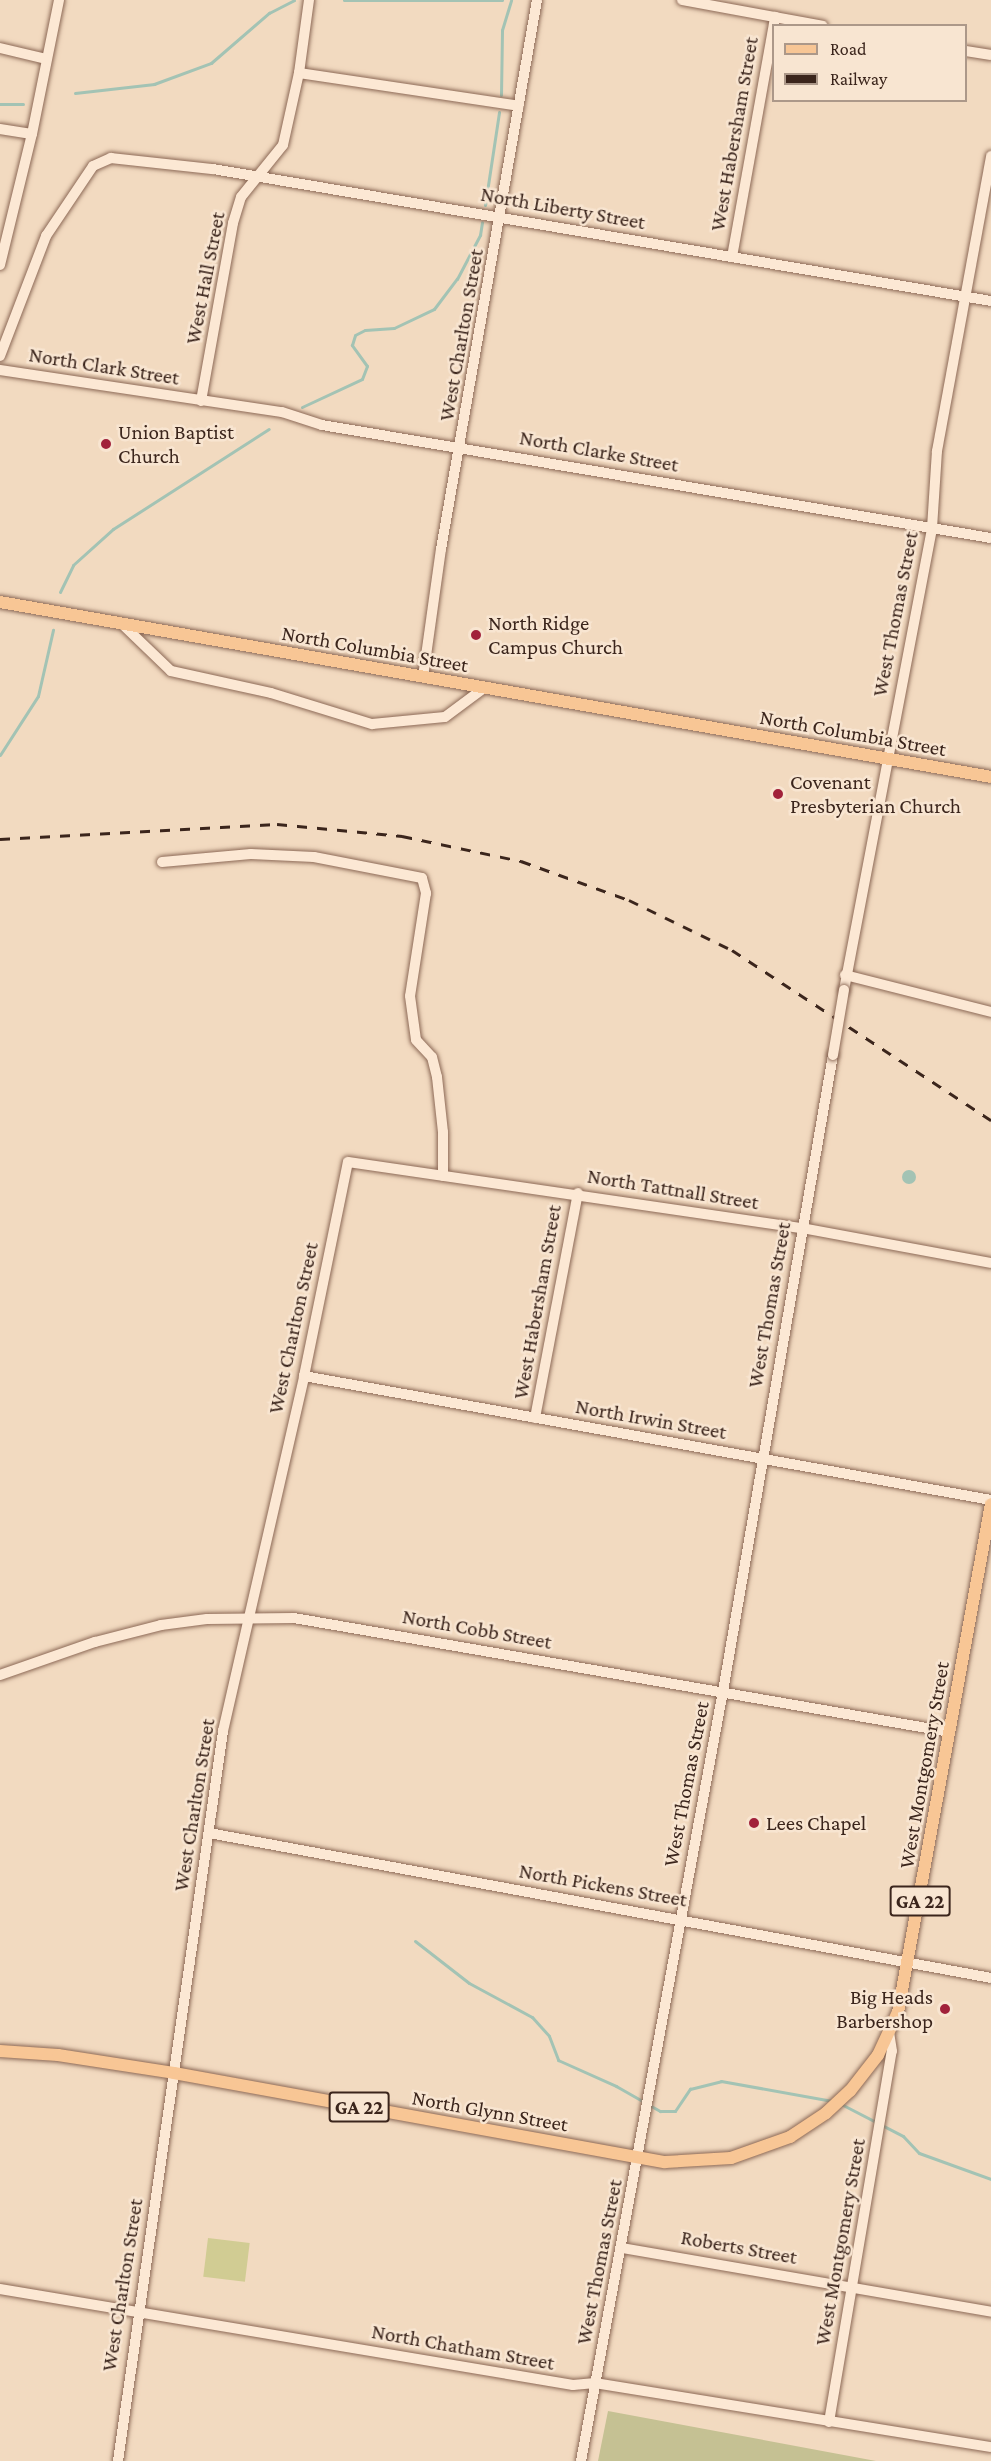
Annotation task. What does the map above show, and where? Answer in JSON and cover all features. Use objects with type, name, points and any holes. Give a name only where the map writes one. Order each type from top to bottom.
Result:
[{"type":"main road","name":"North Columbia Street","points":[[0,602],[991,777]]},
{"type":"main road","name":"West Montgomery Street","points":[[889,2033],[898,2012],[909,1963],[991,1502]]},
{"type":"main road","name":"North Glynn Street","points":[[0,2051],[58,2055],[174,2073],[636,2158],[679,2163],[712,2161],[757,2151],[790,2137],[826,2113],[850,2091],[874,2062],[889,2033]]},
{"type":"street","points":[[0,265],[32,134],[59,0]]},
{"type":"street","name":"West Hall Street","points":[[201,401],[234,223],[241,197],[283,145],[299,73],[309,0]]},
{"type":"street","name":"West Charlton Street","points":[[423,677],[441,549],[462,447],[537,0]]},
{"type":"street","points":[[682,0],[812,24]]},
{"type":"street","name":"West Habersham Street","points":[[774,24],[775,17]]},
{"type":"street","name":"West Habersham Street","points":[[732,257],[772,34]]},
{"type":"street","points":[[0,48],[46,59]]},
{"type":"street","points":[[967,51],[991,56]]},
{"type":"street","points":[[299,73],[519,106]]},
{"type":"street","points":[[0,129],[32,134]]},
{"type":"street","name":"West Thomas Street","points":[[581,2461],[723,1691],[845,975],[932,528],[937,451],[991,156]]},
{"type":"street","name":"North Liberty Street","points":[[0,356],[46,236],[77,186],[93,166],[111,158],[501,216],[991,300]]},
{"type":"street","name":"North Clark Street","points":[[0,370],[201,401]]},
{"type":"street","name":"North Clarke Street","points":[[201,401],[991,538]]},
{"type":"street","points":[[122,624],[171,671],[250,687],[372,724],[445,717],[484,688]]},
{"type":"street","points":[[162,862],[251,854],[314,857],[422,878],[426,893],[410,996],[416,1040],[432,1057],[437,1077],[443,1131],[443,1176]]},
{"type":"street","points":[[845,975],[991,1012]]},
{"type":"street","name":"West Charlton Street","points":[[118,2461],[137,2309],[174,2073],[223,1731],[304,1376],[348,1162]]},
{"type":"street","name":"North Tattnall Street","points":[[348,1162],[802,1228],[991,1263]]},
{"type":"street","name":"West Habersham Street","points":[[535,1418],[578,1194]]},
{"type":"street","name":"North Irwin Street","points":[[304,1376],[991,1502]]},
{"type":"street","name":"North Cobb Street","points":[[0,1675],[95,1642],[160,1625],[248,1618],[316,1622],[950,1732]]},
{"type":"street","name":"North Pickens Street","points":[[208,1833],[991,1978]]},
{"type":"street","name":"West Montgomery Street","points":[[829,2422],[892,2051],[889,2033]]},
{"type":"street","name":"Roberts Street","points":[[622,2248],[991,2312]]},
{"type":"street","name":"North Chatham Street","points":[[0,2289],[137,2309],[573,2385],[595,2383],[991,2447]]},
{"type":"shaded area","points":[[909,1170],[914,1172],[916,1177],[914,1182],[909,1184],[904,1182],[902,1177],[904,1172]]},
{"type":"shaded area","points":[[208,2238],[250,2243],[245,2282],[203,2277]]},
{"type":"shaded area","points":[[608,2411],[876,2461],[598,2461]]},
{"type":"waterway","points":[[75,93],[154,84],[211,63],[269,13],[294,0]]},
{"type":"waterway","points":[[344,0],[502,0]]},
{"type":"waterway","points":[[501,95],[502,30],[511,0]]},
{"type":"waterway","points":[[0,104],[23,104]]},
{"type":"waterway","points":[[485,205],[499,112]]},
{"type":"waterway","points":[[302,407],[362,379],[367,366],[352,345],[355,335],[365,330],[394,328],[434,309],[457,279],[480,235],[482,222]]},
{"type":"waterway","points":[[60,592],[73,565],[113,529],[269,429]]},
{"type":"waterway","points":[[0,755],[38,696],[53,630]]},
{"type":"waterway","points":[[415,1941],[469,1983],[532,2017],[549,2036],[558,2060],[616,2086],[660,2111],[675,2111],[690,2089],[721,2081],[832,2101]]},
{"type":"waterway","points":[[841,2104],[903,2136],[919,2153],[991,2179]]},
{"type":"railway","points":[[0,839],[277,824],[402,836],[521,861],[629,900],[732,950],[991,1120]]},
{"type":"place","name":"Union Baptist Church","points":[[106,444]]},
{"type":"place","name":"North Ridge Campus Church","points":[[476,635]]},
{"type":"place","name":"Covenant Presbyterian Church","points":[[778,794]]},
{"type":"place","name":"Lees Chapel","points":[[754,1823]]},
{"type":"place","name":"Big Heads Barbershop","points":[[945,2009]]}]
